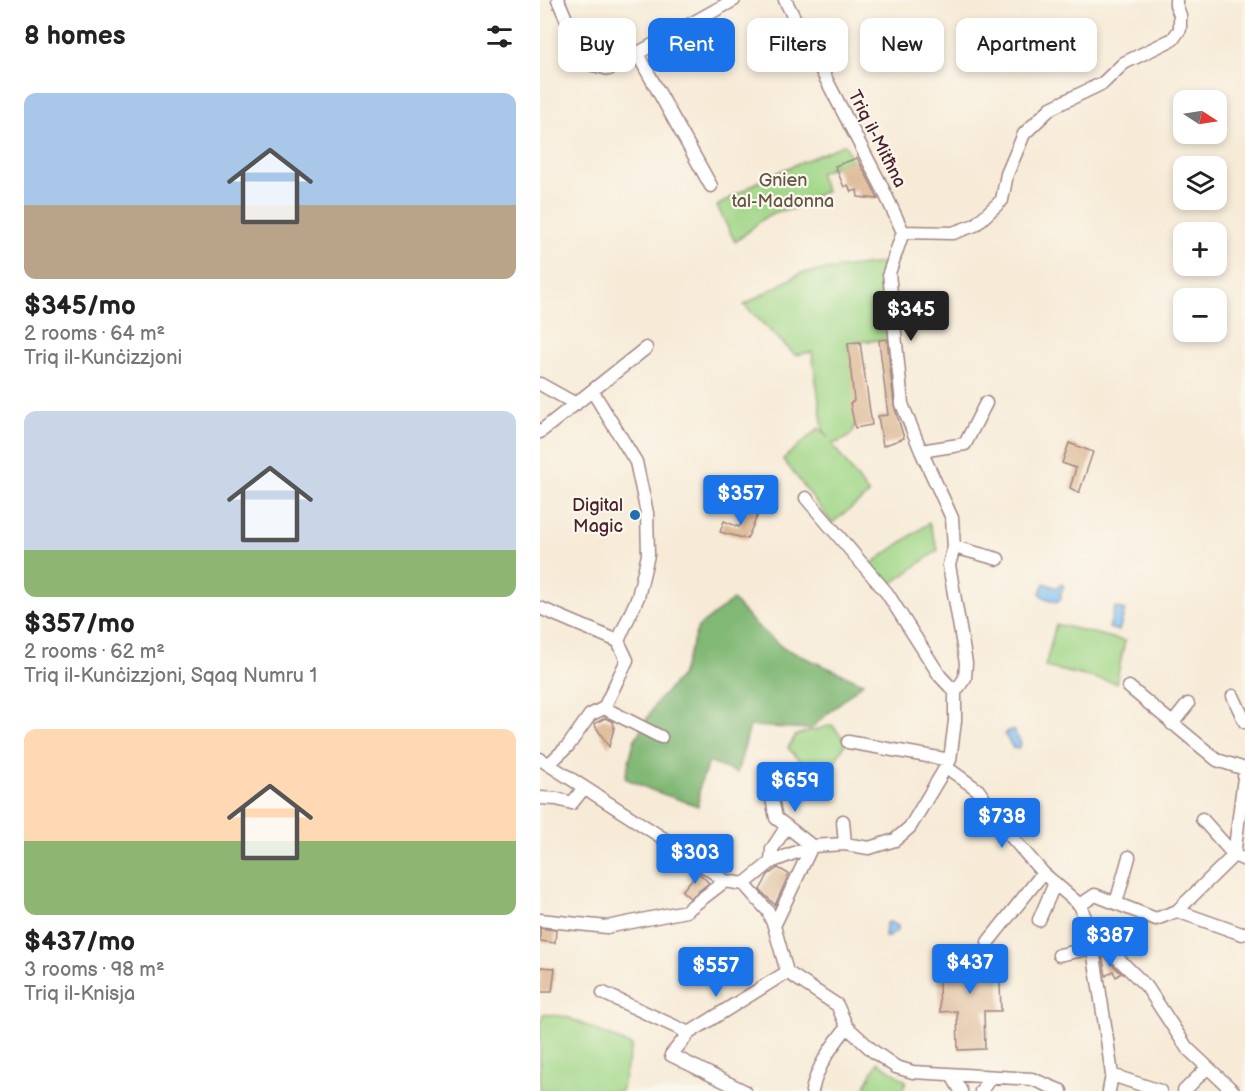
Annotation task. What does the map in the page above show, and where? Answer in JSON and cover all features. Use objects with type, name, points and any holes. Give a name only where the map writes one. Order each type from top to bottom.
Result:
[{"type":"street","points":[[558,0],[585,63],[609,69],[734,0]]},
{"type":"street","name":"Triq il-Mitħna","points":[[784,0],[881,185],[903,232]]},
{"type":"street","points":[[744,884],[771,862],[812,846],[845,844],[869,848],[896,840],[910,827],[948,763],[955,721],[956,692],[965,678],[966,663],[949,565],[954,547],[952,518],[902,404],[888,273],[903,232],[953,233],[975,225],[1002,200],[1007,174],[1024,134],[1051,108],[1103,83],[1124,63],[1173,39],[1180,29],[1180,15],[1176,0]]},
{"type":"street","points":[[637,53],[711,186]]},
{"type":"street","points":[[540,432],[646,348]]},
{"type":"street","points":[[540,384],[576,404]]},
{"type":"street","points":[[593,392],[636,462],[647,513],[648,555],[638,597],[618,641]]},
{"type":"street","points":[[921,451],[965,444],[986,403]]},
{"type":"street","points":[[806,498],[887,594],[940,676],[956,692]]},
{"type":"street","points":[[954,547],[998,560]]},
{"type":"street","points":[[540,608],[618,641],[627,660],[604,708],[590,715],[568,746],[544,763],[686,853],[725,881],[744,884],[768,912],[787,972],[837,1005],[847,1027],[873,1051],[896,1067],[914,1072],[952,1076],[1032,1079],[1061,1091]]},
{"type":"street","points":[[1080,905],[1095,896],[1156,920],[1177,911],[1239,857],[1245,769],[1217,760],[1129,687]]},
{"type":"street","points":[[1233,696],[1245,723]]},
{"type":"street","points":[[1172,724],[1188,704]]},
{"type":"street","points":[[604,708],[661,737]]},
{"type":"street","points":[[848,742],[948,763],[978,790],[1007,832],[1043,873],[1080,905],[1090,931],[1112,1075],[1109,1091]]},
{"type":"street","points":[[769,785],[776,818],[812,846]]},
{"type":"street","points":[[540,798],[572,803],[584,788]]},
{"type":"street","points":[[1202,819],[1239,857]]},
{"type":"street","points":[[843,821],[845,844]]},
{"type":"street","points":[[771,862],[772,849],[787,826]]},
{"type":"street","points":[[774,926],[812,846]]},
{"type":"street","points":[[1116,903],[1129,857]]},
{"type":"street","points":[[988,942],[1043,873]]},
{"type":"street","points":[[540,920],[607,927],[686,911],[725,881]]},
{"type":"street","points":[[1039,920],[1055,883]]},
{"type":"street","points":[[1177,911],[1244,936]]},
{"type":"street","points":[[1090,931],[1147,987],[1187,1048],[1233,1091]]},
{"type":"street","points":[[1059,955],[1092,948]]},
{"type":"street","points":[[744,1091],[671,1055],[689,1033],[787,972]]},
{"type":"street","points":[[603,993],[689,1033]]},
{"type":"street","points":[[812,1091],[815,1078],[829,1050],[847,1027]]},
{"type":"street","points":[[1184,1091],[1207,1068]]},
{"type":"street","points":[[1112,1075],[1160,1091]]},
{"type":"street","points":[[952,1076],[961,1091]]},
{"type":"street","points":[[981,1091],[991,1077]]},
{"type":"green space","name":"Gnien tal-Madonna","points":[[845,144],[852,160],[819,173],[826,191],[799,203],[794,209],[767,216],[735,242],[717,206],[766,177]]},
{"type":"green space","points":[[881,263],[890,339],[848,343],[856,422],[850,435],[832,444],[869,494],[832,523],[783,459],[819,428],[828,438],[823,429],[812,352],[795,355],[744,305],[801,273]]},
{"type":"green space","points":[[929,523],[938,550],[887,587],[868,566]]},
{"type":"green space","points":[[733,600],[754,623],[783,648],[863,683],[810,729],[750,726],[737,773],[709,762],[700,784],[698,806],[651,790],[625,778],[634,741],[656,703],[681,676],[698,627]]},
{"type":"green space","points":[[1056,624],[1125,641],[1116,683],[1045,667]]},
{"type":"green space","points":[[832,725],[846,742],[822,784],[788,748],[796,735]]},
{"type":"green space","points":[[543,1014],[567,1017],[632,1046],[621,1091],[540,1091],[540,1026]]},
{"type":"green space","points":[[878,1062],[906,1081],[902,1091],[865,1091],[866,1084]]},
{"type":"water","points":[[1044,583],[1057,588],[1061,584],[1064,586],[1061,599],[1057,602],[1043,597],[1040,593]]},
{"type":"water","points":[[1115,607],[1125,610],[1119,631],[1109,628]]},
{"type":"water","points":[[1013,730],[1021,743],[1018,748],[1013,748],[1005,735],[1008,731]]},
{"type":"water","points":[[890,922],[898,926],[898,930],[885,937],[886,923]]},
{"type":"building","points":[[857,158],[878,199],[858,197],[857,190],[851,192],[848,185],[844,187],[835,166]]},
{"type":"building","points":[[887,339],[894,405],[904,438],[883,446],[878,416],[888,415],[879,340]]},
{"type":"building","points":[[860,342],[872,425],[855,428],[850,403],[854,401],[848,343]]},
{"type":"building","points":[[1069,443],[1093,452],[1079,493],[1070,488],[1076,468],[1062,463]]},
{"type":"building","points":[[749,508],[759,512],[747,539],[720,532],[724,521],[739,527]]},
{"type":"building","points":[[605,718],[613,722],[614,728],[609,747],[594,724]]},
{"type":"building","points":[[778,868],[789,874],[775,905],[760,890],[768,875]]},
{"type":"building","points":[[698,872],[709,883],[690,898],[682,891]]},
{"type":"building","points":[[540,928],[556,930],[555,943],[540,941]]},
{"type":"building","points":[[1102,954],[1121,973],[1116,977],[1113,971],[1106,976]]},
{"type":"building","points":[[999,955],[1001,1011],[984,1011],[985,1049],[958,1050],[957,1011],[940,1012],[938,958]]},
{"type":"building","points":[[540,967],[555,968],[552,992],[540,992]]},
{"type":"place","name":"Digital Magic","points":[[635,515]]}]
